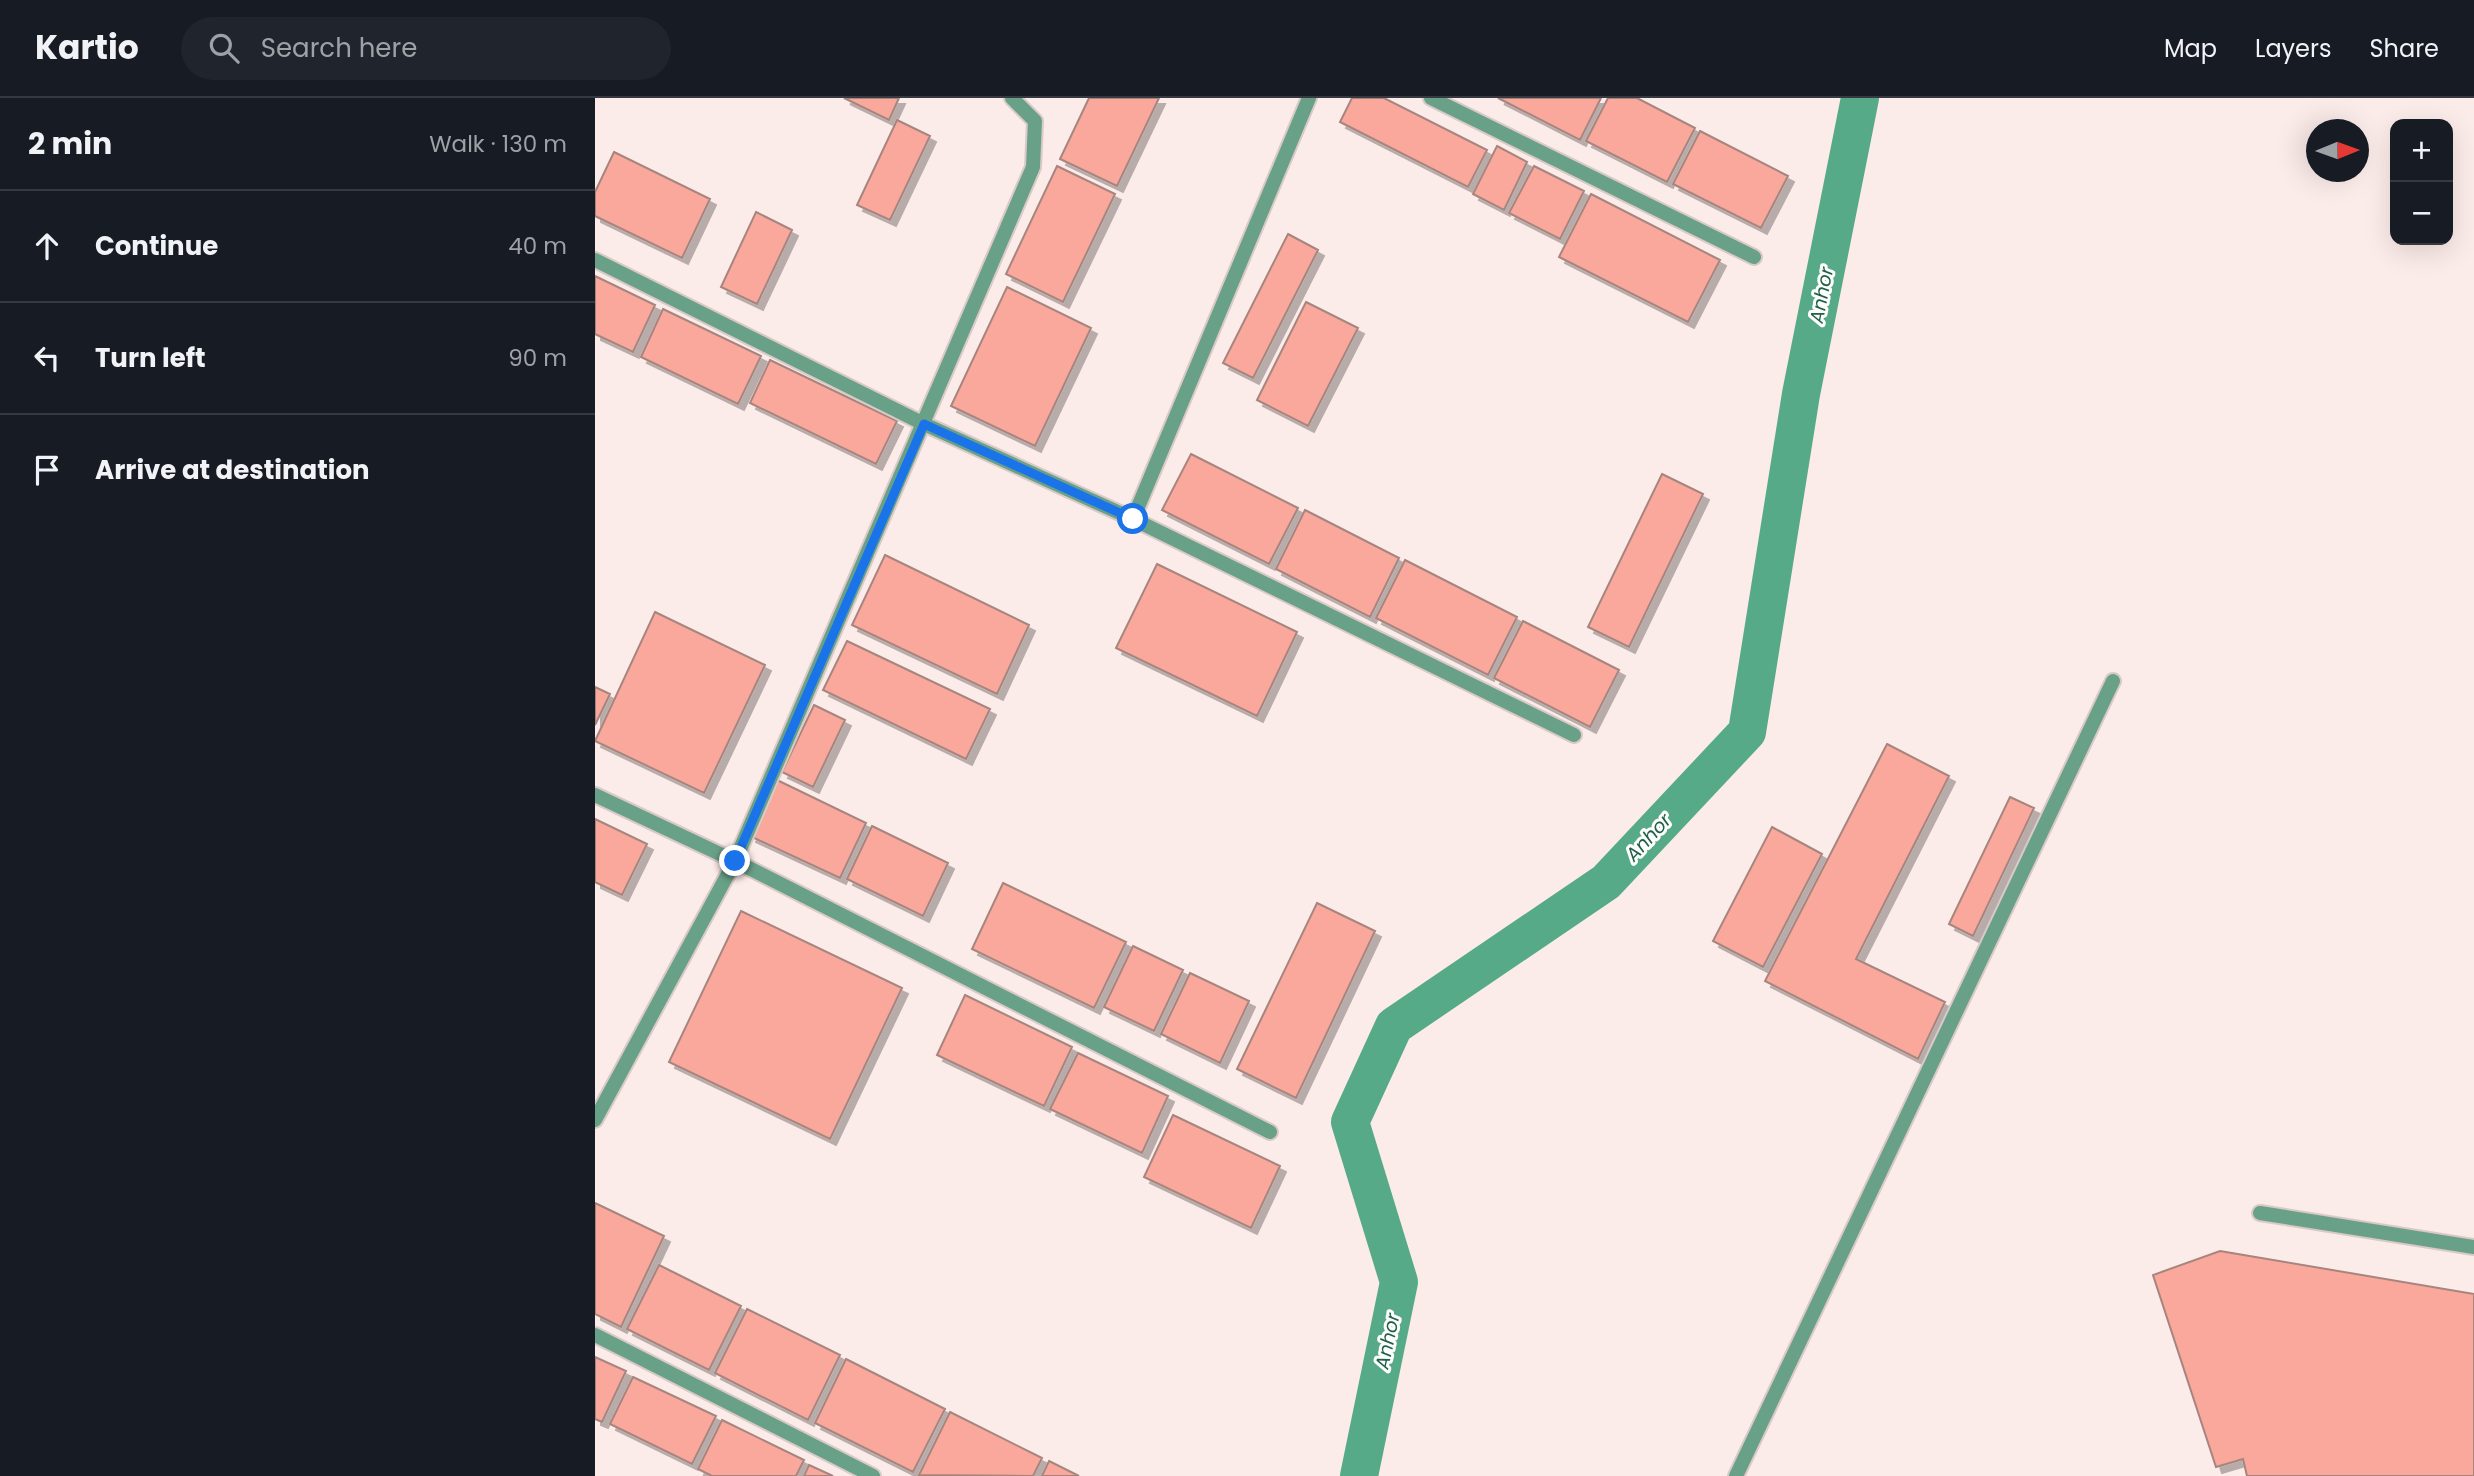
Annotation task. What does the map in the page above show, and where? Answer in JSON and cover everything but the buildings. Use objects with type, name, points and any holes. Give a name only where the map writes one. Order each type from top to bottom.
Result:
[{"type":"street","points":[[595,1120],[735,861],[1033,167],[1035,121],[1012,98]]},
{"type":"street","points":[[1133,519],[1309,98]]},
{"type":"street","points":[[1431,98],[1754,257]]},
{"type":"street","points":[[595,260],[924,424],[1133,519],[1574,734]]},
{"type":"street","points":[[1735,1476],[2113,681]]},
{"type":"street","points":[[595,796],[735,861],[1270,1132]]},
{"type":"street","points":[[2260,1213],[2474,1247]]},
{"type":"street","points":[[595,1335],[873,1476]]},
{"type":"waterway","name":"Anhor","points":[[1359,1476],[1399,1282],[1350,1122],[1394,1026],[1606,882],[1747,732],[1801,394],[1860,98]]},
{"type":"route","points":[[735,861],[924,424],[1133,519]]}]
